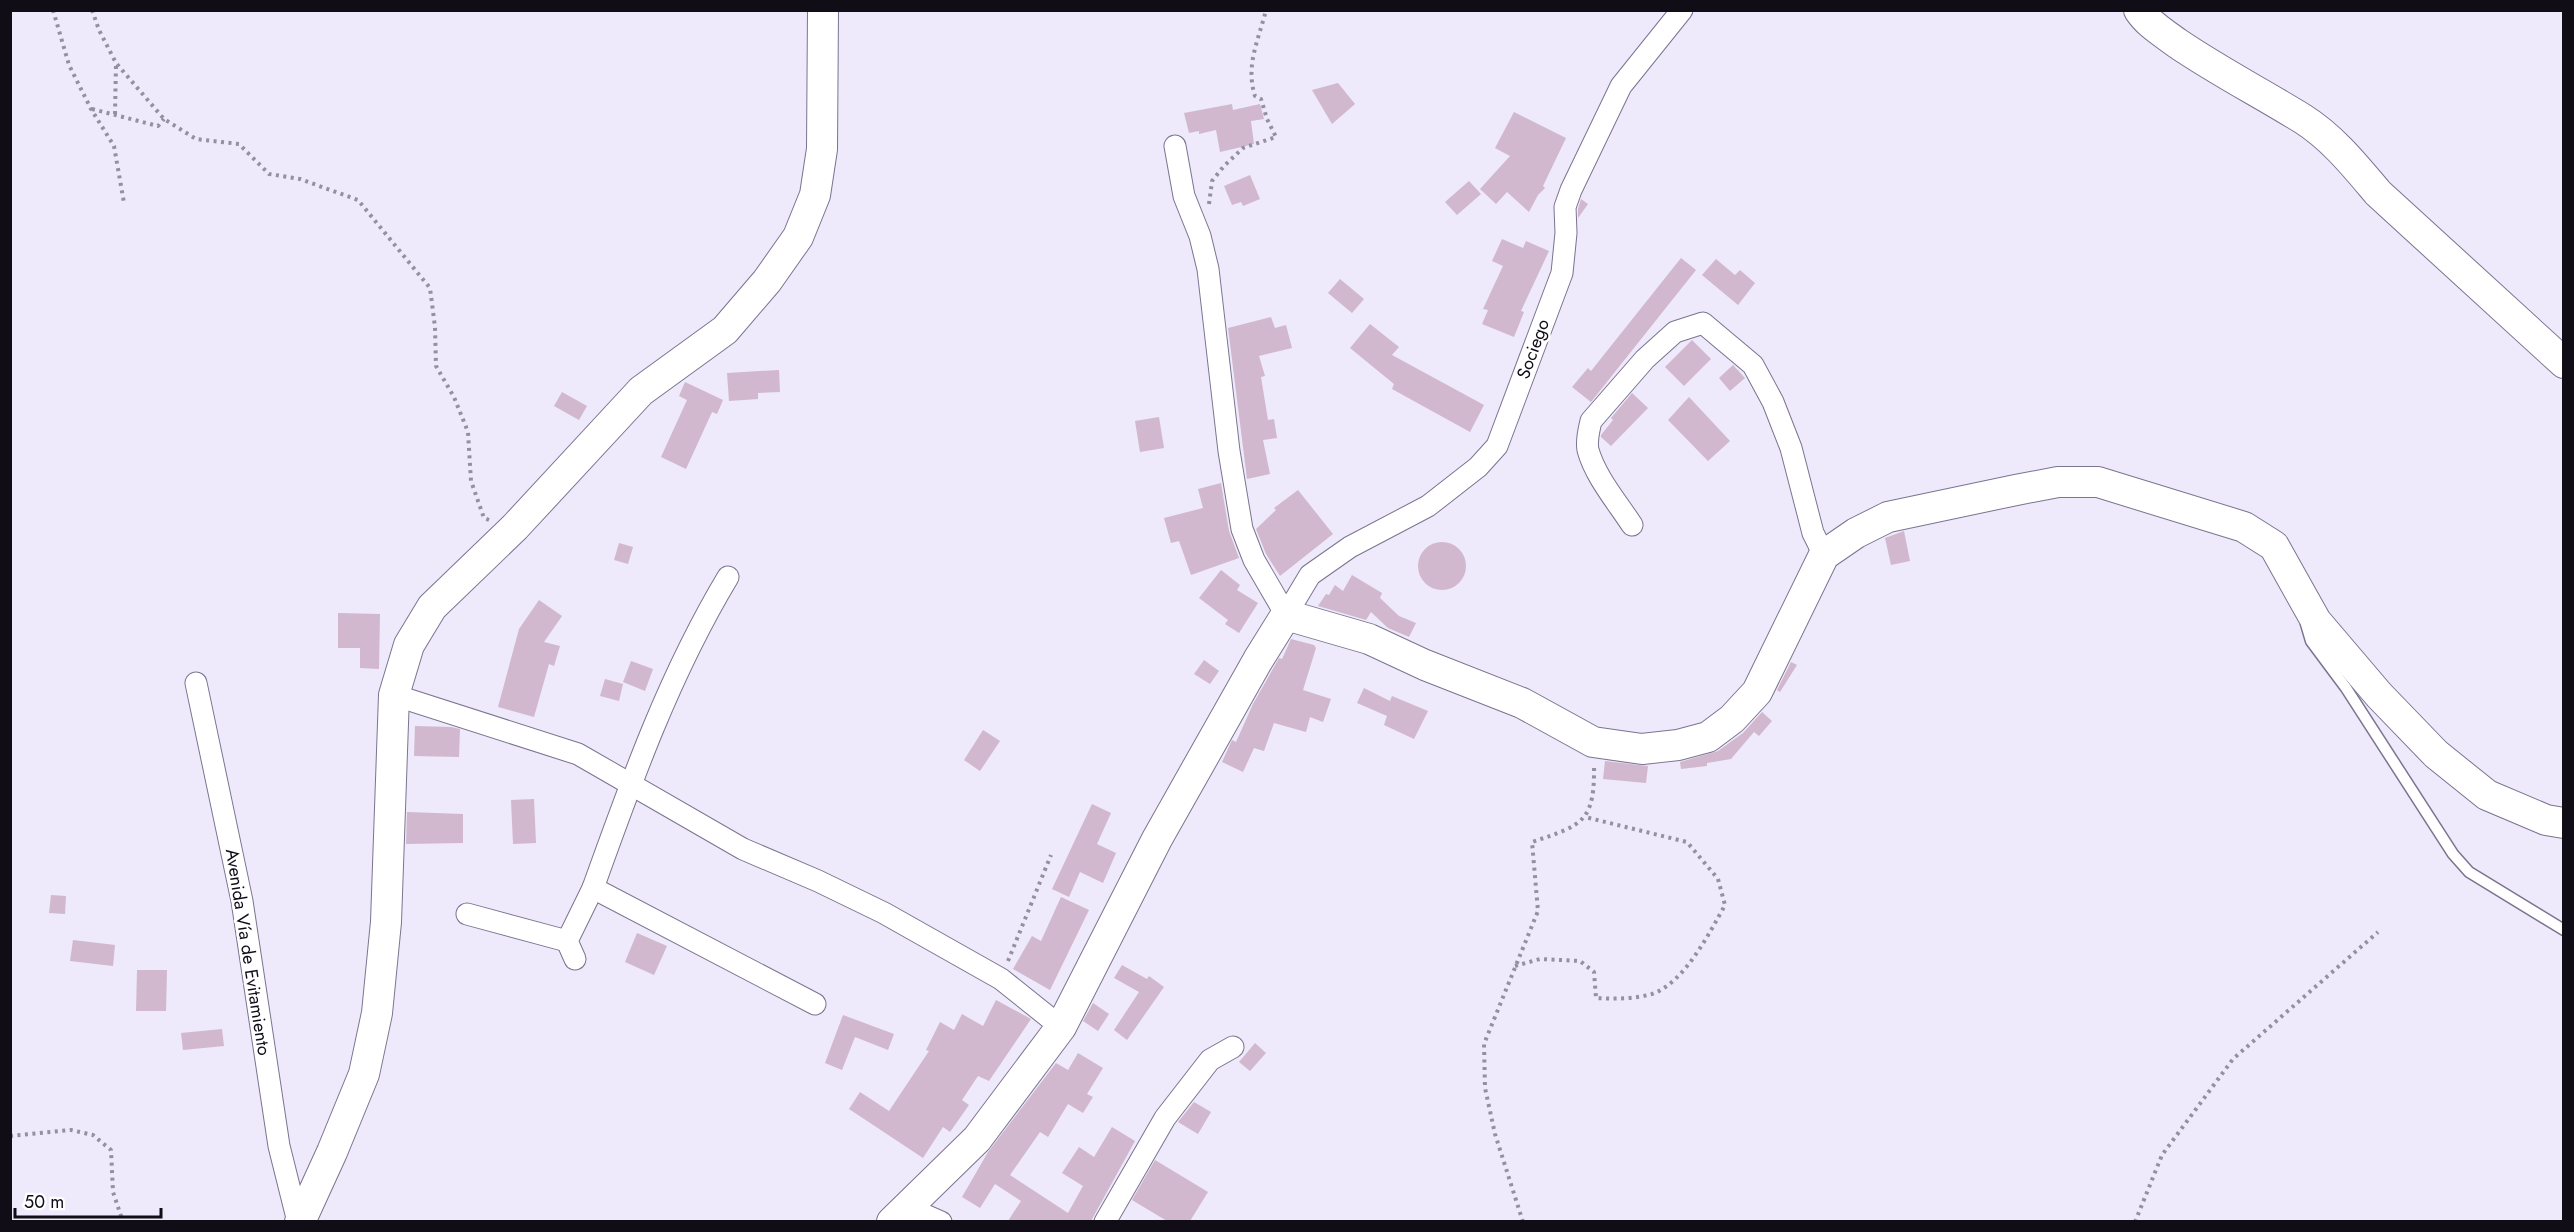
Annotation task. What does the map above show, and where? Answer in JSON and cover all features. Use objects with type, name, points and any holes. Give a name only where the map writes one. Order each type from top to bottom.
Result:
[{"type":"main road","points":[[299,1221],[332,1152],[364,1074],[377,1013],[386,922],[394,695],[409,645],[432,607],[515,527],[641,391],[725,330],[767,281],[798,237],[815,195],[822,149],[823,10]]},
{"type":"main road","points":[[2139,10],[2150,24],[2206,63],[2306,121],[2322,134],[2355,165],[2378,194],[2564,363]]},
{"type":"main road","points":[[900,1214],[977,1139],[1061,1027],[1157,839],[1258,660],[1286,615],[1369,639],[1425,665],[1522,704],[1593,741],[1642,749],[1678,745],[1708,737],[1732,719],[1757,692],[1824,555],[1856,533],[1888,517],[2016,489],[2058,483],[2098,482],[2244,527],[2274,546],[2316,621],[2379,695],[2436,754],[2487,795],[2546,820],[2564,823]]},
{"type":"street","name":"Sociego","points":[[1286,615],[1310,575],[1350,547],[1428,506],[1478,467],[1497,446],[1562,273],[1566,233],[1565,207],[1571,190],[1621,86],[1682,10]]},
{"type":"street","points":[[1174,146],[1184,196],[1200,236],[1208,268],[1229,451],[1242,530],[1254,560],[1286,615]]},
{"type":"street","points":[[1632,525],[1595,466],[1588,449],[1591,421],[1645,359],[1675,332],[1703,323],[1753,365],[1773,402],[1791,448],[1813,533],[1824,555]]},
{"type":"street","points":[[467,914],[571,950],[631,783],[666,696],[705,616],[728,578]]},
{"type":"street","name":"Avenida Vía de Evitamiento","points":[[196,683],[242,901],[279,1146],[299,1221]]},
{"type":"street","points":[[394,695],[578,753],[743,849],[818,881],[884,913],[1001,979],[1061,1027]]},
{"type":"street","points":[[592,888],[815,1004]]},
{"type":"street","points":[[1105,1221],[1165,1118],[1210,1059],[1233,1047]]},
{"type":"street","points":[[900,1214],[940,1221]]},
{"type":"lane","points":[[2291,574],[2311,641],[2346,688],[2453,854],[2469,873],[2564,930]]},
{"type":"path","points":[[53,10],[69,65],[91,109],[114,146],[124,202]]},
{"type":"path","points":[[93,10],[99,30],[116,63],[164,119],[196,139],[239,144],[269,174],[300,178],[358,200],[379,223],[429,288],[435,327],[436,366],[454,396],[468,432],[471,481],[484,518],[515,527]]},
{"type":"path","points":[[1200,236],[1210,199],[1212,181],[1243,148],[1276,137],[1261,99],[1255,96],[1252,79],[1255,44],[1266,10]]},
{"type":"path","points":[[115,114],[116,63]]},
{"type":"path","points":[[91,109],[158,126],[164,119]]},
{"type":"path","points":[[1522,1221],[1485,1088],[1484,1044],[1538,911],[1532,842],[1570,830],[1585,817],[1594,794],[1593,741]]},
{"type":"path","points":[[1515,967],[1540,959],[1580,961],[1594,972],[1596,999],[1620,999],[1653,994],[1674,981],[1704,942],[1725,905],[1718,879],[1687,842],[1585,817]]},
{"type":"path","points":[[1001,979],[1051,855]]},
{"type":"path","points":[[2135,1221],[2162,1155],[2234,1059],[2378,932]]},
{"type":"path","points":[[10,1136],[71,1130],[93,1135],[111,1150],[113,1192],[123,1221]]},
{"type":"building","points":[[1338,83],[1355,104],[1332,124],[1312,90]]},
{"type":"building","points":[[1232,104],[1233,110],[1260,104],[1264,119],[1251,121],[1254,144],[1220,152],[1216,130],[1199,134],[1199,131],[1189,133],[1184,113]]},
{"type":"building","points":[[1514,112],[1566,138],[1543,186],[1545,188],[1538,195],[1529,212],[1507,192],[1496,204],[1480,189],[1510,156],[1495,148]]},
{"type":"building","points":[[1250,175],[1260,199],[1243,206],[1241,202],[1232,205],[1224,186]]},
{"type":"building","points":[[1469,181],[1481,194],[1457,215],[1445,202]]},
{"type":"building","points":[[1581,199],[1588,204],[1578,218],[1578,209]]},
{"type":"building","points":[[1502,239],[1523,248],[1526,241],[1549,251],[1521,311],[1524,312],[1514,337],[1482,324],[1488,310],[1483,309],[1503,266],[1492,261]]},
{"type":"building","points":[[1681,258],[1696,270],[1591,402],[1572,387],[1588,368],[1591,371]]},
{"type":"building","points":[[1716,259],[1735,275],[1740,270],[1755,283],[1738,305],[1702,275]]},
{"type":"building","points":[[1340,279],[1364,299],[1352,313],[1328,293]]},
{"type":"building","points":[[1271,317],[1275,328],[1286,325],[1292,348],[1259,356],[1265,376],[1261,377],[1268,420],[1274,419],[1277,438],[1263,440],[1270,474],[1247,479],[1228,328]]},
{"type":"building","points":[[1370,324],[1399,347],[1392,355],[1484,405],[1470,432],[1392,389],[1394,384],[1350,348]]},
{"type":"building","points":[[1692,340],[1711,359],[1684,386],[1665,367]]},
{"type":"building","points":[[1733,365],[1745,378],[1730,391],[1719,378]]},
{"type":"building","points":[[779,370],[780,392],[758,393],[758,399],[729,401],[727,373]]},
{"type":"building","points":[[685,382],[723,400],[717,414],[712,412],[686,469],[661,457],[687,400],[679,396]]},
{"type":"building","points":[[562,392],[587,406],[579,420],[554,406]]},
{"type":"building","points":[[1632,393],[1648,408],[1611,446],[1601,435],[1613,420],[1611,418]]},
{"type":"building","points":[[1689,397],[1730,441],[1708,461],[1668,420]]},
{"type":"building","points":[[1159,417],[1164,448],[1140,452],[1135,421]]},
{"type":"building","points":[[1221,483],[1229,531],[1239,558],[1191,575],[1179,541],[1171,543],[1164,518],[1203,508],[1198,489]]},
{"type":"building","points":[[1298,490],[1333,534],[1280,576],[1266,554],[1256,529],[1276,510],[1274,508]]},
{"type":"building","points":[[1904,531],[1910,561],[1891,565],[1885,538]]},
{"type":"building","points":[[1437,542],[1447,542],[1462,552],[1466,566],[1462,580],[1456,586],[1447,590],[1437,590],[1422,580],[1418,571],[1418,561],[1428,546]]},
{"type":"building","points":[[619,543],[633,547],[628,564],[614,560]]},
{"type":"building","points":[[1221,570],[1240,585],[1237,590],[1258,603],[1239,633],[1225,624],[1228,620],[1199,598]]},
{"type":"building","points":[[1352,575],[1382,593],[1380,598],[1399,616],[1416,623],[1409,637],[1388,628],[1371,612],[1366,620],[1318,606],[1335,585],[1343,591]]},
{"type":"building","points":[[539,600],[562,616],[544,642],[560,646],[554,666],[549,664],[534,717],[498,707],[519,629]]},
{"type":"building","points":[[338,613],[380,614],[379,669],[360,668],[360,648],[338,648]]},
{"type":"building","points":[[1291,639],[1314,645],[1316,648],[1303,690],[1331,699],[1323,722],[1310,717],[1306,732],[1274,723],[1264,751],[1254,748],[1243,772],[1222,762],[1232,740],[1236,742],[1253,704],[1279,658],[1282,659]]},
{"type":"building","points":[[1204,660],[1219,671],[1210,684],[1194,674]]},
{"type":"building","points":[[631,661],[653,669],[645,691],[623,682]]},
{"type":"building","points":[[1791,662],[1797,665],[1780,692],[1777,690]]},
{"type":"building","points":[[605,679],[623,684],[619,701],[600,696]]},
{"type":"building","points":[[1364,688],[1390,701],[1392,696],[1428,711],[1414,739],[1384,725],[1387,716],[1357,703]]},
{"type":"building","points":[[1762,712],[1772,721],[1759,736],[1754,732],[1731,759],[1707,763],[1707,766],[1681,769],[1680,762],[1718,751],[1743,733]]},
{"type":"building","points":[[415,726],[460,729],[459,757],[414,756]]},
{"type":"building","points":[[983,730],[1000,741],[980,771],[964,760]]},
{"type":"building","points":[[1605,761],[1648,766],[1646,783],[1603,779]]},
{"type":"building","points":[[534,799],[536,843],[513,844],[511,800]]},
{"type":"building","points":[[1092,804],[1111,813],[1097,844],[1116,853],[1103,883],[1080,872],[1069,897],[1052,889]]},
{"type":"building","points":[[407,812],[463,814],[463,843],[406,844]]},
{"type":"building","points":[[51,895],[66,896],[65,914],[49,913]]},
{"type":"building","points":[[1061,897],[1089,910],[1050,990],[1013,969],[1032,936],[1041,941]]},
{"type":"building","points":[[637,933],[667,946],[654,975],[625,962]]},
{"type":"building","points":[[73,940],[115,945],[113,966],[70,961]]},
{"type":"building","points":[[1122,965],[1147,979],[1149,976],[1164,987],[1127,1040],[1114,1030],[1139,992],[1114,978]]},
{"type":"building","points":[[137,970],[167,970],[166,1011],[136,1011]]},
{"type":"building","points":[[996,1000],[1031,1019],[989,1081],[978,1076],[962,1100],[969,1105],[950,1132],[943,1127],[923,1158],[849,1109],[860,1092],[889,1111],[929,1051],[926,1050],[940,1022],[954,1030],[962,1014],[983,1026]]},
{"type":"building","points":[[1093,1003],[1109,1014],[1098,1031],[1083,1021]]},
{"type":"building","points":[[843,1015],[894,1034],[888,1050],[855,1037],[842,1070],[825,1063]]},
{"type":"building","points":[[222,1029],[224,1046],[183,1050],[181,1033]]},
{"type":"building","points":[[1255,1043],[1266,1053],[1250,1071],[1239,1062]]},
{"type":"building","points":[[1078,1053],[1103,1068],[1087,1094],[1093,1097],[1083,1113],[1068,1104],[1048,1137],[1040,1132],[1010,1175],[1068,1213],[1083,1186],[1062,1173],[1079,1147],[1094,1157],[1112,1127],[1135,1141],[1091,1221],[1008,1221],[1021,1201],[995,1184],[980,1208],[962,1197],[988,1152],[1056,1063],[1068,1070]]},
{"type":"building","points":[[1194,1102],[1211,1112],[1198,1134],[1178,1122]]},
{"type":"building","points":[[1155,1160],[1208,1192],[1190,1221],[1167,1221],[1132,1200]]}]
